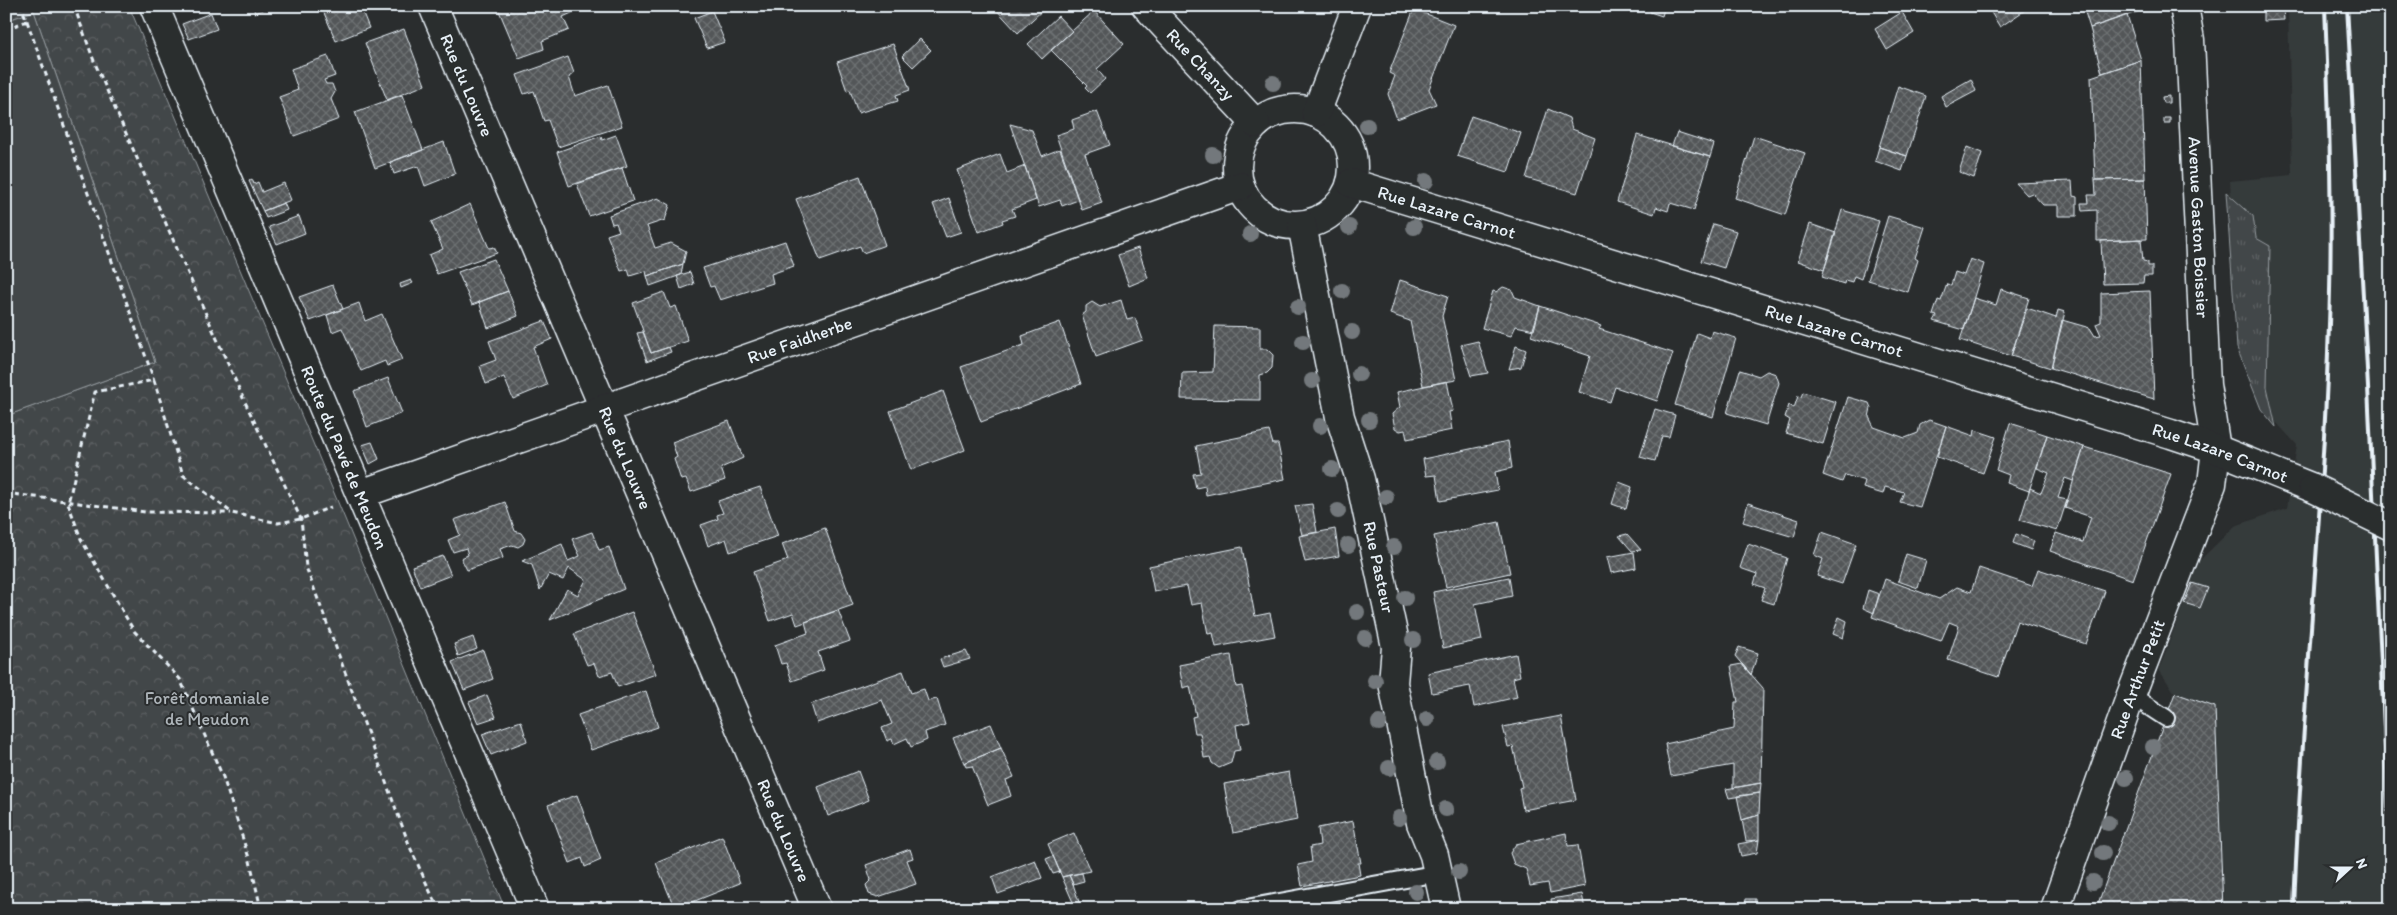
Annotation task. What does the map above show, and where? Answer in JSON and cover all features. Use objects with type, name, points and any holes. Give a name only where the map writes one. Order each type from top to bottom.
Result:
[{"type":"street","name":"Route du Pavé de Meudon","points":[[154,6],[535,909]]},
{"type":"street","name":"Rue du Louvre","points":[[433,6],[818,909]]},
{"type":"street","name":"Rue Chanzy","points":[[1146,6],[1256,124]]},
{"type":"street","points":[[1316,113],[1357,6]]},
{"type":"street","name":"Avenue Gaston Boissier","points":[[2184,6],[2190,40],[2206,385],[2216,449]]},
{"type":"street","points":[[1284,109],[1300,109],[1316,113],[1331,121],[1342,134],[1350,149],[1353,166],[1351,183],[1344,199],[1332,212],[1318,221],[1302,225],[1286,225],[1271,221],[1247,201],[1240,186],[1237,170],[1238,153],[1245,137],[1256,124],[1269,114],[1284,109]]},
{"type":"street","name":"Rue Lazare Carnot","points":[[1351,183],[2216,449],[2313,488],[2391,526]]},
{"type":"street","name":"Rue Faidherbe","points":[[361,494],[1240,186]]},
{"type":"street","name":"Rue Pasteur","points":[[1302,225],[1340,416],[1360,480],[1396,647],[1393,683],[1421,823],[1438,873],[1446,909]]},
{"type":"street","name":"Rue Arthur Petit","points":[[2055,909],[2131,695],[2212,484],[2216,449]]},
{"type":"lane","points":[[2131,695],[2166,718]]},
{"type":"lane","points":[[1241,909],[1438,873]]},
{"type":"path","points":[[21,6],[154,380],[183,475],[232,513]]},
{"type":"path","points":[[74,6],[94,61],[240,392],[301,519],[306,567],[410,847],[438,909]]},
{"type":"path","points":[[6,29],[27,22]]},
{"type":"path","points":[[154,380],[94,392],[68,503],[81,539],[134,631],[180,679],[223,777],[250,861],[261,909]]},
{"type":"path","points":[[6,493],[68,503],[145,512],[232,513],[278,523],[301,519],[361,494]]},
{"type":"shaded area","points":[[2288,6],[2390,6],[2391,909],[2224,909],[2215,707],[2175,693],[2159,670],[2199,561],[2235,526],[2287,508],[2297,445],[2264,409],[2241,353],[2230,181],[2292,175]]},
{"type":"green space","name":"Forêt domaniale de Meudon","points":[[6,6],[129,6],[345,519],[505,909],[6,909],[6,416],[155,362],[34,11],[6,21]]},
{"type":"green space","points":[[34,11],[155,362],[6,416],[6,21]]},
{"type":"green space","points":[[2226,192],[2253,216],[2256,238],[2270,246],[2267,387],[2276,427],[2261,409],[2237,348]]},
{"type":"building","points":[[253,6],[274,6],[255,13]]},
{"type":"building","points":[[321,6],[360,6],[369,28],[336,41]]},
{"type":"building","points":[[497,6],[574,6],[576,11],[563,17],[569,30],[542,41],[544,49],[519,58]]},
{"type":"building","points":[[993,6],[1047,6],[1018,33]]},
{"type":"building","points":[[1652,6],[1665,6],[1662,16],[1650,12]]},
{"type":"building","points":[[1987,6],[2031,6],[2000,27]]},
{"type":"building","points":[[2083,6],[2139,6],[2140,11],[2090,28]]},
{"type":"building","points":[[2241,6],[2283,6],[2284,20],[2263,21],[2263,8]]},
{"type":"building","points":[[1414,9],[1454,25],[1429,89],[1436,104],[1397,119],[1388,94],[1395,76],[1389,73]]},
{"type":"building","points":[[712,11],[725,42],[707,48],[694,18]]},
{"type":"building","points":[[1094,11],[1124,44],[1097,69],[1105,79],[1090,93],[1085,88],[1087,86],[1051,50]]},
{"type":"building","points":[[1902,12],[1914,33],[1887,50],[1875,29]]},
{"type":"building","points":[[211,13],[217,29],[189,39],[182,24]]},
{"type":"building","points":[[2127,15],[2141,60],[2102,73],[2090,28]]},
{"type":"building","points":[[1058,16],[1072,31],[1042,59],[1028,44]]},
{"type":"building","points":[[404,29],[425,85],[387,100],[365,43]]},
{"type":"building","points":[[920,39],[931,50],[913,67],[902,56]]},
{"type":"building","points":[[893,44],[910,90],[896,95],[898,101],[858,113],[850,90],[847,91],[837,62]]},
{"type":"building","points":[[328,56],[335,76],[324,80],[326,84],[332,84],[335,92],[331,99],[339,119],[294,136],[279,97],[298,90],[291,69]]},
{"type":"building","points":[[568,57],[574,73],[569,77],[575,96],[608,85],[622,126],[558,147],[548,120],[544,121],[534,91],[524,94],[517,75]]},
{"type":"building","points":[[2141,60],[2145,179],[2095,180],[2091,77]]},
{"type":"building","points":[[1971,79],[1976,91],[1946,107],[1941,96]]},
{"type":"building","points":[[1898,86],[1926,96],[1907,156],[1879,147]]},
{"type":"building","points":[[402,95],[423,150],[375,168],[355,112]]},
{"type":"building","points":[[2169,96],[2169,103],[2163,103],[2162,97]]},
{"type":"building","points":[[1548,109],[1569,118],[1572,129],[1595,138],[1577,193],[1526,178]]},
{"type":"building","points":[[1097,111],[1110,145],[1085,154],[1102,203],[1082,210],[1056,135],[1074,129],[1072,120]]},
{"type":"building","points":[[1471,116],[1521,133],[1508,172],[1457,156]]},
{"type":"building","points":[[2164,118],[2170,118],[2170,123],[2164,123]]},
{"type":"building","points":[[1010,124],[1032,130],[1042,156],[1060,149],[1078,200],[1062,206],[1060,200],[1039,207]]},
{"type":"building","points":[[1677,132],[1714,144],[1710,157],[1672,146]]},
{"type":"building","points":[[616,135],[627,166],[569,186],[557,152],[601,136],[602,140]]},
{"type":"building","points":[[1637,135],[1710,157],[1694,210],[1670,203],[1668,211],[1656,207],[1654,214],[1617,202]]},
{"type":"building","points":[[1754,136],[1805,153],[1785,215],[1735,198]]},
{"type":"building","points":[[444,142],[455,174],[425,186],[418,166],[394,174],[390,162]]},
{"type":"building","points":[[1879,147],[1907,156],[1902,171],[1875,161]]},
{"type":"building","points":[[1967,147],[1982,153],[1974,178],[1959,172]]},
{"type":"building","points":[[1000,154],[1007,173],[1025,166],[1036,200],[1012,209],[1015,216],[1002,220],[1003,223],[979,232],[957,170]]},
{"type":"building","points":[[622,168],[633,201],[589,216],[577,184]]},
{"type":"building","points":[[860,176],[885,245],[863,253],[860,246],[820,260],[796,199]]},
{"type":"building","points":[[252,179],[254,184],[258,182],[262,192],[284,183],[291,200],[263,211],[249,181]]},
{"type":"building","points":[[2145,179],[2147,239],[2097,241],[2097,210],[2082,211],[2081,203],[2089,203],[2088,195],[2096,195],[2095,180]]},
{"type":"building","points":[[2072,181],[2073,196],[2077,197],[2077,216],[2058,216],[2058,205],[2043,205],[2032,193],[2027,195],[2016,183]]},
{"type":"building","points":[[658,198],[670,205],[665,220],[647,226],[655,248],[671,243],[686,251],[683,264],[647,276],[646,271],[630,276],[628,269],[621,271],[607,235],[619,231],[616,223],[612,224],[609,215]]},
{"type":"building","points":[[949,198],[961,232],[946,237],[933,204]]},
{"type":"building","points":[[284,203],[287,210],[266,218],[263,211]]},
{"type":"building","points":[[470,204],[489,248],[494,247],[497,253],[437,274],[429,255],[443,249],[431,222]]},
{"type":"building","points":[[1842,210],[1879,221],[1861,279],[1854,276],[1852,282],[1845,280],[1844,284],[1822,277]]},
{"type":"building","points":[[299,216],[305,233],[277,244],[269,227]]},
{"type":"building","points":[[1888,216],[1925,227],[1915,258],[1918,260],[1908,292],[1868,280]]},
{"type":"building","points":[[1713,224],[1736,231],[1724,268],[1701,261]]},
{"type":"building","points":[[1810,224],[1836,233],[1824,270],[1798,261]]},
{"type":"building","points":[[2141,239],[2143,261],[2148,262],[2148,266],[2152,266],[2152,276],[2144,276],[2143,283],[2103,284],[2101,241]]},
{"type":"building","points":[[785,241],[794,266],[771,274],[773,283],[720,300],[714,286],[710,287],[703,268]]},
{"type":"building","points":[[1138,248],[1148,278],[1129,286],[1118,255]]},
{"type":"building","points":[[494,259],[508,291],[472,305],[458,272]]},
{"type":"building","points":[[1970,259],[1984,264],[1964,330],[1934,321],[1937,316],[1933,315],[1938,300],[1941,301],[1947,284],[1951,285],[1955,272],[1964,275]]},
{"type":"building","points":[[683,264],[681,275],[650,286],[647,276]]},
{"type":"building","points":[[690,272],[694,284],[681,289],[677,276]]},
{"type":"building","points":[[411,280],[413,283],[401,288],[400,284]]},
{"type":"building","points":[[1400,280],[1448,296],[1442,316],[1456,380],[1423,386],[1410,321],[1390,314]]},
{"type":"building","points":[[333,285],[343,309],[310,321],[299,297]]},
{"type":"building","points":[[1503,287],[1512,290],[1515,297],[1540,306],[1534,330],[1516,326],[1511,336],[1482,328],[1493,291],[1496,292]]},
{"type":"building","points":[[2001,289],[2029,298],[2011,356],[1960,340],[1974,298],[1996,305]]},
{"type":"building","points":[[508,291],[518,316],[488,328],[479,302]]},
{"type":"building","points":[[2150,291],[2154,399],[2051,368],[2062,320],[2090,328],[2095,336],[2101,335],[2096,324],[2101,322],[2101,293]]},
{"type":"building","points":[[664,292],[670,308],[676,306],[688,341],[651,353],[633,303]]},
{"type":"building","points":[[1121,300],[1127,320],[1135,318],[1143,340],[1096,357],[1082,315],[1086,312],[1086,306],[1092,302],[1100,307]]},
{"type":"building","points":[[359,303],[365,321],[382,314],[402,360],[387,366],[385,361],[361,371],[342,328],[332,332],[327,315]]},
{"type":"building","points":[[1540,306],[1601,326],[1599,329],[1673,353],[1657,401],[1615,387],[1610,402],[1579,392],[1590,356],[1531,336]]},
{"type":"building","points":[[2027,308],[2056,318],[2058,310],[2065,312],[2051,368],[2011,356]]},
{"type":"building","points":[[544,321],[552,339],[533,347],[547,385],[513,399],[504,377],[486,384],[480,366],[496,360],[489,341]]},
{"type":"building","points":[[1060,322],[1081,384],[981,422],[961,367],[1024,345],[1022,336]]},
{"type":"building","points":[[1215,326],[1260,327],[1260,349],[1267,349],[1273,355],[1272,368],[1267,373],[1260,375],[1260,400],[1181,399],[1182,373],[1213,372]]},
{"type":"building","points":[[1712,331],[1736,338],[1713,417],[1675,405],[1697,333],[1710,338]]},
{"type":"building","points":[[643,332],[651,353],[669,347],[671,352],[647,361],[637,333]]},
{"type":"building","points":[[1478,341],[1488,373],[1471,376],[1461,345]]},
{"type":"building","points":[[1516,346],[1526,350],[1521,367],[1509,369]]},
{"type":"building","points":[[1740,370],[1759,376],[1767,371],[1776,374],[1779,383],[1766,425],[1727,413]]},
{"type":"building","points":[[388,378],[402,413],[367,427],[354,391]]},
{"type":"building","points":[[1447,381],[1453,411],[1449,412],[1452,430],[1407,439],[1405,430],[1400,431],[1395,428],[1392,414],[1400,407],[1397,392]]},
{"type":"building","points":[[943,391],[965,450],[911,470],[890,411]]},
{"type":"building","points":[[1803,392],[1836,402],[1823,444],[1786,433],[1790,420],[1785,417],[1789,405],[1794,408],[1798,396],[1801,397]]},
{"type":"building","points":[[1848,397],[1869,403],[1871,408],[1869,417],[1874,427],[1905,438],[1918,433],[1920,425],[1929,420],[1946,426],[1920,507],[1900,502],[1904,492],[1885,487],[1883,494],[1863,488],[1865,481],[1845,475],[1842,482],[1823,475]]},
{"type":"building","points":[[1655,409],[1675,415],[1669,437],[1662,436],[1655,461],[1640,457]]},
{"type":"building","points":[[729,421],[743,458],[721,468],[725,480],[691,492],[686,479],[681,480],[674,459],[677,457],[672,442]]},
{"type":"building","points":[[2010,423],[2047,435],[2029,491],[2007,483],[2009,475],[1996,470]]},
{"type":"building","points":[[1946,426],[1974,436],[1975,430],[1996,437],[1983,473],[1937,457]]},
{"type":"building","points":[[1269,431],[1273,444],[1278,444],[1285,479],[1206,495],[1205,486],[1196,488],[1193,474],[1201,473],[1196,446]]},
{"type":"building","points":[[2047,435],[2084,447],[2073,481],[2065,478],[2058,498],[2067,500],[2057,531],[2020,520],[2030,488],[2041,493],[2049,473],[2037,468]]},
{"type":"building","points":[[1508,441],[1512,468],[1495,472],[1498,490],[1440,501],[1436,475],[1426,476],[1423,459]]},
{"type":"building","points":[[372,442],[379,459],[370,464],[362,445]]},
{"type":"building","points":[[2084,447],[2171,474],[2133,580],[2050,551],[2056,533],[2083,542],[2091,517],[2065,508]]},
{"type":"building","points":[[1619,482],[1632,487],[1626,509],[1612,504]]},
{"type":"building","points":[[760,487],[778,536],[730,552],[726,539],[708,546],[701,525],[718,519],[717,515],[723,513],[718,501]]},
{"type":"building","points":[[505,502],[515,531],[521,533],[525,539],[523,544],[518,547],[512,545],[500,549],[503,558],[467,570],[461,558],[468,555],[466,548],[453,552],[448,540],[460,535],[454,520]]},
{"type":"building","points":[[1748,503],[1799,520],[1794,537],[1743,522]]},
{"type":"building","points":[[1312,504],[1317,532],[1302,535],[1295,506]]},
{"type":"building","points":[[1499,522],[1510,573],[1446,587],[1434,536]]},
{"type":"building","points":[[825,528],[853,605],[797,625],[793,613],[770,621],[753,572],[788,560],[782,544]]},
{"type":"building","points":[[1335,529],[1339,556],[1305,562],[1299,536]]},
{"type":"building","points":[[592,532],[599,550],[609,547],[624,589],[550,620],[567,589],[578,595],[586,580],[569,568],[563,580],[549,574],[540,590],[532,565],[522,561],[562,544],[568,561],[580,556],[572,539]]},
{"type":"building","points":[[1822,532],[1856,544],[1842,584],[1817,576],[1823,559],[1814,555]]},
{"type":"building","points":[[1627,534],[1641,550],[1632,551],[1619,536]]},
{"type":"building","points":[[2016,534],[2034,541],[2031,550],[2013,543]]},
{"type":"building","points":[[1748,544],[1787,558],[1774,604],[1761,600],[1765,588],[1754,584],[1757,574],[1740,568]]},
{"type":"building","points":[[1242,547],[1255,616],[1270,613],[1275,636],[1216,647],[1213,633],[1208,634],[1202,603],[1191,605],[1187,586],[1154,592],[1149,566]]},
{"type":"building","points":[[1634,552],[1636,568],[1611,573],[1607,557]]},
{"type":"building","points":[[1906,554],[1926,560],[1918,588],[1898,581]]},
{"type":"building","points":[[443,556],[451,575],[420,587],[412,566]]},
{"type":"building","points":[[1979,568],[2032,586],[2038,569],[2105,591],[2086,644],[2017,621],[1998,677],[1948,660],[1959,626],[1949,622],[1941,641],[1872,617],[1885,579],[1939,599],[1957,587],[1971,592]]},
{"type":"building","points":[[1509,577],[1512,596],[1475,604],[1482,640],[1443,648],[1433,592]]},
{"type":"building","points":[[2192,583],[2208,588],[2200,608],[2184,603]]},
{"type":"building","points":[[1868,590],[1879,594],[1874,613],[1863,608]]},
{"type":"building","points":[[838,610],[850,641],[818,652],[824,670],[792,681],[786,663],[781,664],[775,645],[808,633],[805,622]]},
{"type":"building","points":[[632,612],[656,674],[618,687],[612,672],[599,676],[594,663],[587,665],[574,634]]},
{"type":"building","points":[[1839,617],[1847,621],[1843,638],[1833,634]]},
{"type":"building","points":[[473,637],[477,649],[458,656],[454,644]]},
{"type":"building","points":[[1739,647],[1758,653],[1751,675],[1735,656]]},
{"type":"building","points":[[483,650],[493,679],[464,690],[452,662]]},
{"type":"building","points":[[966,651],[970,659],[943,667],[940,659]]},
{"type":"building","points":[[1516,654],[1520,676],[1513,678],[1517,697],[1474,707],[1470,686],[1432,693],[1428,673]]},
{"type":"building","points":[[1231,655],[1236,687],[1242,686],[1250,722],[1236,725],[1240,750],[1234,751],[1231,763],[1219,768],[1212,763],[1210,757],[1204,758],[1200,733],[1195,733],[1192,717],[1196,716],[1190,686],[1183,688],[1179,665]]},
{"type":"building","points":[[1742,664],[1763,688],[1761,783],[1733,788],[1733,765],[1671,776],[1665,744],[1734,729],[1735,702],[1738,702],[1731,666]]},
{"type":"building","points":[[903,671],[911,693],[924,689],[928,701],[937,699],[945,725],[925,732],[927,740],[911,747],[907,738],[894,744],[892,739],[887,741],[882,728],[892,724],[882,700],[817,723],[811,704]]},
{"type":"building","points":[[646,691],[658,727],[591,750],[578,715]]},
{"type":"building","points":[[2175,693],[2215,707],[2223,909],[2096,909]]},
{"type":"building","points":[[487,695],[496,717],[478,723],[469,702]]},
{"type":"building","points":[[1561,716],[1576,800],[1523,810],[1519,788],[1522,787],[1513,746],[1508,747],[1503,727]]},
{"type":"building","points":[[521,721],[527,741],[491,755],[482,734]]},
{"type":"building","points":[[991,724],[1001,748],[964,763],[953,738]]},
{"type":"building","points":[[1001,748],[1014,777],[1006,780],[1011,796],[988,805],[972,766],[966,767],[964,763]]},
{"type":"building","points":[[858,771],[869,800],[828,816],[818,787]]},
{"type":"building","points":[[1289,772],[1297,820],[1233,833],[1224,784]]},
{"type":"building","points":[[1761,783],[1760,793],[1729,798],[1726,789]]},
{"type":"building","points":[[1760,793],[1759,815],[1742,820],[1737,796]]},
{"type":"building","points":[[577,795],[601,860],[585,867],[582,858],[570,863],[548,805]]},
{"type":"building","points":[[1759,815],[1759,840],[1746,841],[1742,820]]},
{"type":"building","points":[[1353,821],[1361,863],[1358,863],[1360,875],[1302,886],[1298,865],[1312,862],[1310,847],[1320,845],[1318,828]]},
{"type":"building","points":[[1074,833],[1090,871],[1062,877],[1048,844]]},
{"type":"building","points":[[1566,833],[1568,846],[1578,845],[1585,886],[1550,893],[1548,883],[1530,886],[1526,869],[1514,864],[1510,853],[1516,844]]},
{"type":"building","points":[[722,836],[740,883],[675,909],[656,863]]},
{"type":"building","points":[[1759,840],[1757,853],[1741,856],[1738,844]]},
{"type":"building","points":[[910,849],[913,858],[907,860],[916,884],[878,897],[869,894],[866,885],[871,880],[866,865]]},
{"type":"building","points":[[1053,856],[1060,872],[1053,874],[1046,859]]},
{"type":"building","points":[[1035,860],[1042,878],[998,894],[992,877]]},
{"type":"building","points":[[1082,873],[1084,881],[1073,884],[1069,875]]},
{"type":"building","points":[[1069,875],[1081,908],[1076,909],[1062,877]]},
{"type":"building","points":[[1582,894],[1585,909],[1541,909],[1552,906],[1551,899]]},
{"type":"building","points":[[1746,899],[1755,899],[1755,909],[1745,909]]},
{"type":"railway","points":[[2294,909],[2297,836],[2322,470],[2329,324],[2331,205],[2325,6]]},
{"type":"railway","points":[[2347,6],[2368,387],[2391,876]]}]
